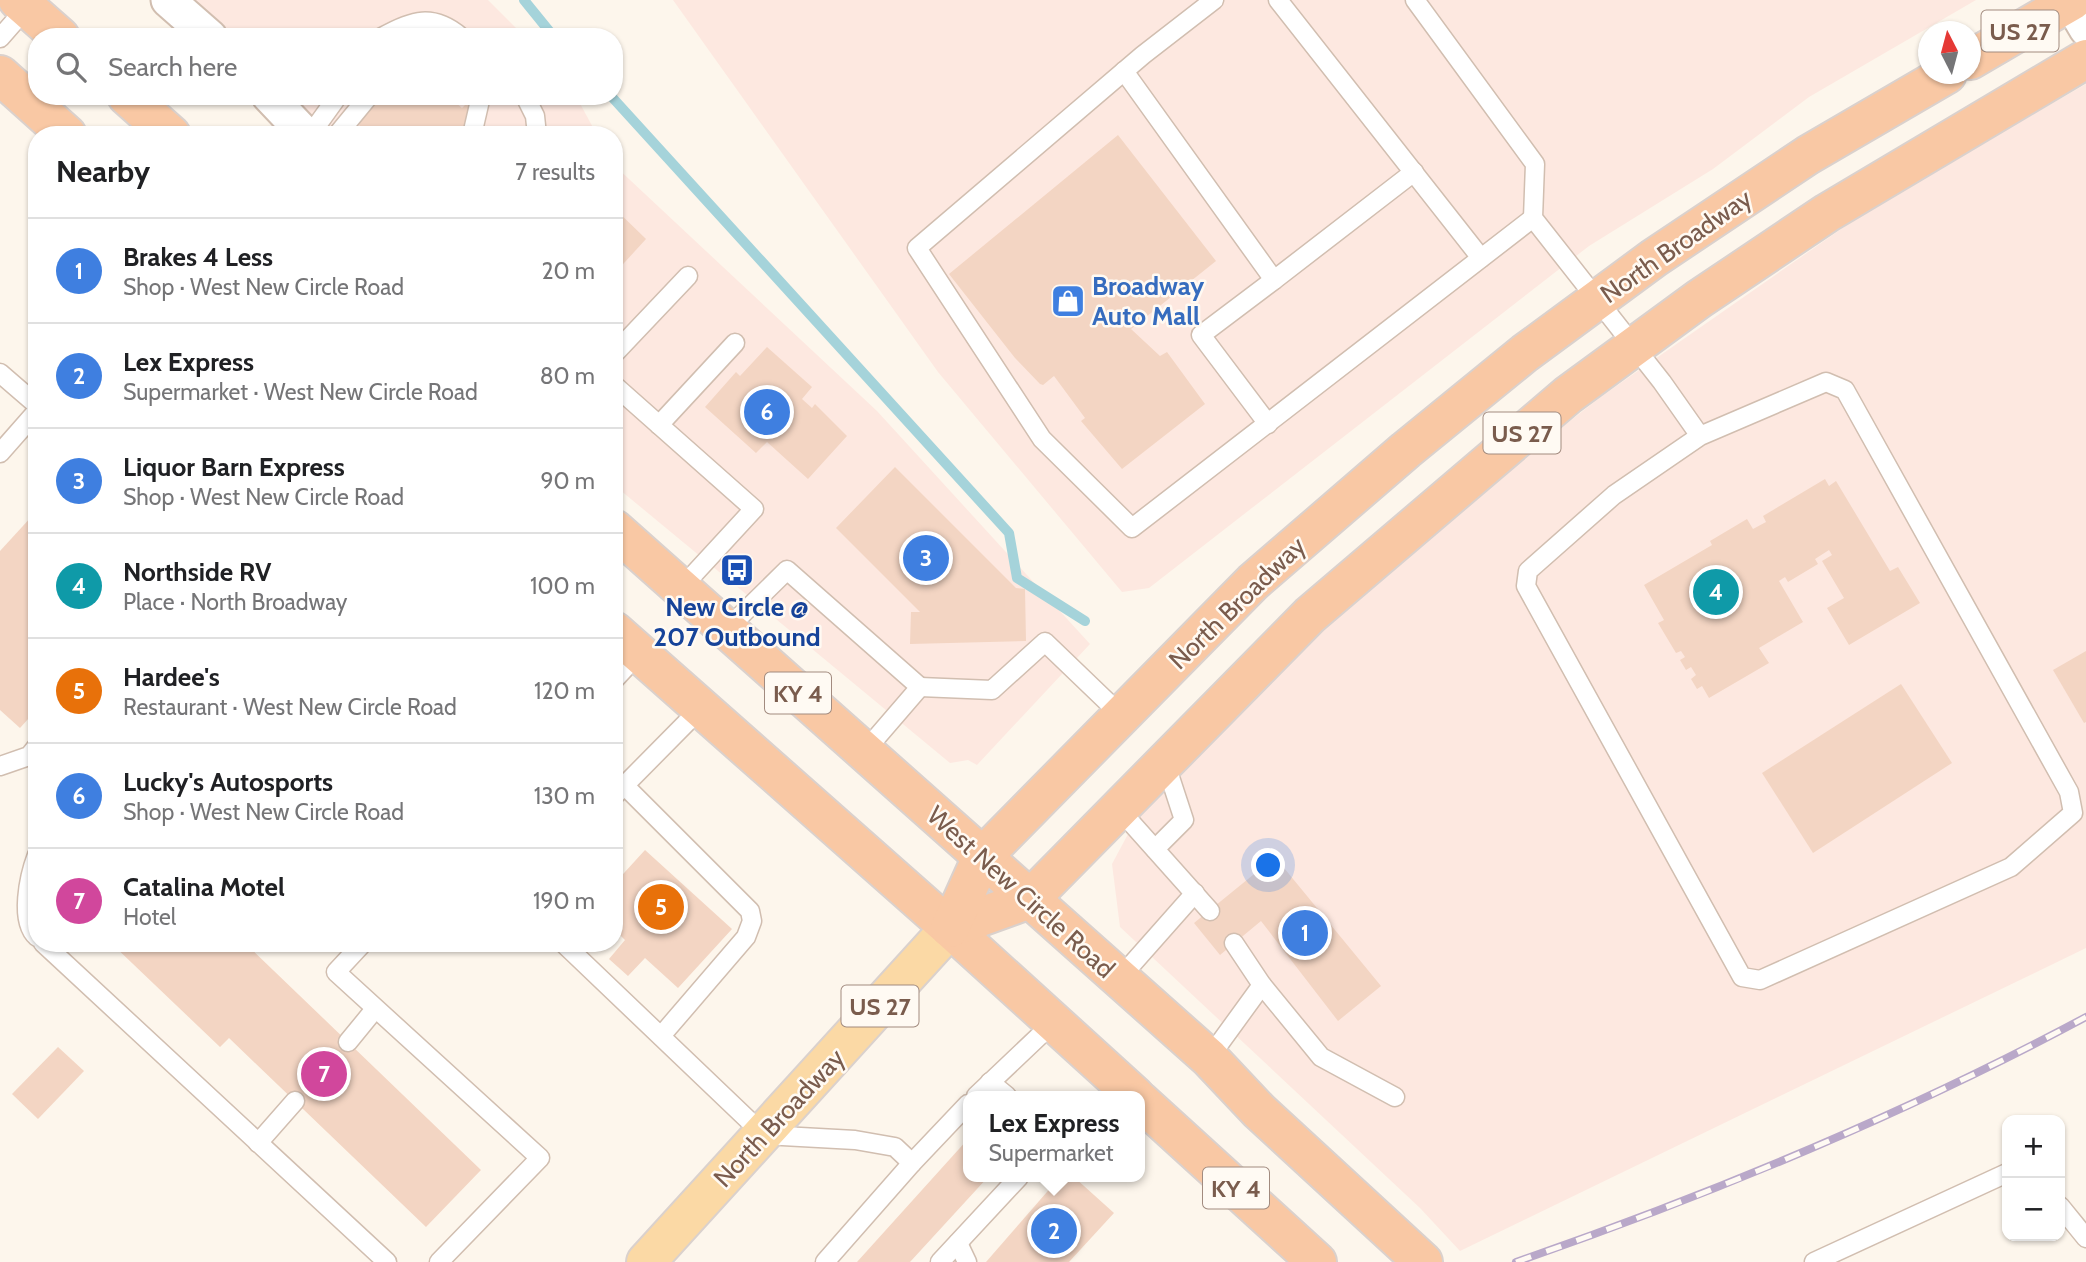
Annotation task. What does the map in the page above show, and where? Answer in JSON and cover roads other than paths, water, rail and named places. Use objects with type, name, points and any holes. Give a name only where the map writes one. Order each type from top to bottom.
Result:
[{"type":"highway","points":[[27,2],[52,28]]},
{"type":"highway","name":"US 27","points":[[1981,54],[2074,8]]},
{"type":"highway","name":"US 27","points":[[950,928],[1030,899],[1310,615],[1475,472],[1634,346],[1827,213],[2086,59]]},
{"type":"highway","points":[[0,75],[28,100]]},
{"type":"highway","name":"North Broadway","points":[[950,928],[982,856],[1254,582],[1417,441],[1596,301],[1808,155],[1930,84]]},
{"type":"highway","points":[[34,105],[57,126]]},
{"type":"highway","points":[[137,105],[161,126]]},
{"type":"highway","name":"West New Circle Road","points":[[623,536],[1118,980],[1209,1058],[1259,1111],[1423,1262]]},
{"type":"highway","name":"KY 4","points":[[623,655],[700,709],[950,928],[1125,1091]]},
{"type":"highway","name":"KY 4","points":[[1145,1110],[1317,1262]]},
{"type":"main road","name":"North Broadway","points":[[646,1262],[950,928]]},
{"type":"street","points":[[168,0],[200,28]]},
{"type":"street","points":[[279,105],[303,126]]},
{"type":"lane","points":[[1214,0],[1124,71],[917,248],[1042,439],[1132,528],[1533,218]]},
{"type":"lane","points":[[1278,0],[1481,258]]},
{"type":"lane","points":[[1415,0],[1535,164],[1533,218],[1634,346],[1700,436]]},
{"type":"lane","points":[[0,38],[27,2]]},
{"type":"lane","points":[[397,28],[410,20],[451,28]]},
{"type":"lane","points":[[1124,71],[1274,280]]},
{"type":"lane","points":[[317,126],[332,105]]},
{"type":"lane","points":[[344,126],[362,105]]},
{"type":"lane","points":[[474,126],[479,105]]},
{"type":"lane","points":[[530,105],[536,126]]},
{"type":"lane","points":[[1268,424],[1201,335],[1413,172]]},
{"type":"lane","points":[[623,345],[688,276]]},
{"type":"lane","points":[[659,425],[735,343]]},
{"type":"lane","points":[[0,373],[28,397]]},
{"type":"lane","points":[[1826,382],[1845,390],[2069,792],[2073,813],[2011,867],[1760,980],[1742,977],[1526,586],[1528,571],[1614,495],[1700,436],[1826,382]]},
{"type":"lane","points":[[623,393],[754,509],[682,587]]},
{"type":"lane","points":[[0,453],[28,421]]},
{"type":"lane","points":[[727,629],[787,570],[920,687],[992,690],[1045,642],[1122,716]]},
{"type":"lane","points":[[864,752],[920,687]]},
{"type":"lane","points":[[623,786],[700,709]]},
{"type":"lane","points":[[0,766],[28,756]]},
{"type":"lane","points":[[1155,849],[1184,820],[1165,762]]},
{"type":"lane","points":[[623,794],[750,911],[752,921],[746,937],[662,1036]]},
{"type":"lane","points":[[1119,809],[1210,911]]},
{"type":"lane","points":[[1118,980],[1195,892]]},
{"type":"lane","points":[[1234,943],[1262,985],[1321,1057],[1395,1097]]},
{"type":"lane","points":[[53,952],[387,1262]]},
{"type":"lane","points":[[355,952],[336,972],[540,1158],[439,1262]]},
{"type":"lane","points":[[573,952],[764,1135],[855,1140],[895,1147],[912,1163]]},
{"type":"lane","points":[[1209,1058],[1262,985]]},
{"type":"lane","points":[[348,1042],[375,1009]]},
{"type":"lane","points":[[981,1091],[1053,1023]]},
{"type":"lane","points":[[990,1082],[1001,1091]]},
{"type":"lane","points":[[258,1143],[295,1101]]},
{"type":"lane","points":[[825,1262],[963,1109]]},
{"type":"lane","points":[[1814,1262],[2002,1175]]},
{"type":"lane","points":[[940,1262],[1014,1182]]},
{"type":"lane","points":[[2065,1212],[2086,1238]]},
{"type":"lane","points":[[958,1243],[967,1262]]},
{"type":"waterway","points":[[524,0],[547,28]]},
{"type":"waterway","points":[[619,105],[1009,533],[1017,578],[1085,621]]},
{"type":"railway","points":[[1516,1262],[1662,1209],[1806,1151],[1947,1087],[2086,1017]]},
{"type":"place","name":"Broadway Auto Mall","points":[[1068,301]]},
{"type":"place","name":"Lucky's Autosports","points":[[767,412]]},
{"type":"place","name":"Liquor Barn Express","points":[[926,558]]},
{"type":"place","name":"New Circle @ 207 Outbound","points":[[737,570]]},
{"type":"place","name":"Northside RV","points":[[1716,592]]},
{"type":"place","name":"Hardee's","points":[[661,907]]},
{"type":"place","name":"Brakes 4 Less","points":[[1305,933]]},
{"type":"place","name":"Catalina Motel","points":[[324,1074]]},
{"type":"place","name":"Lex Express","points":[[1054,1231]]}]
